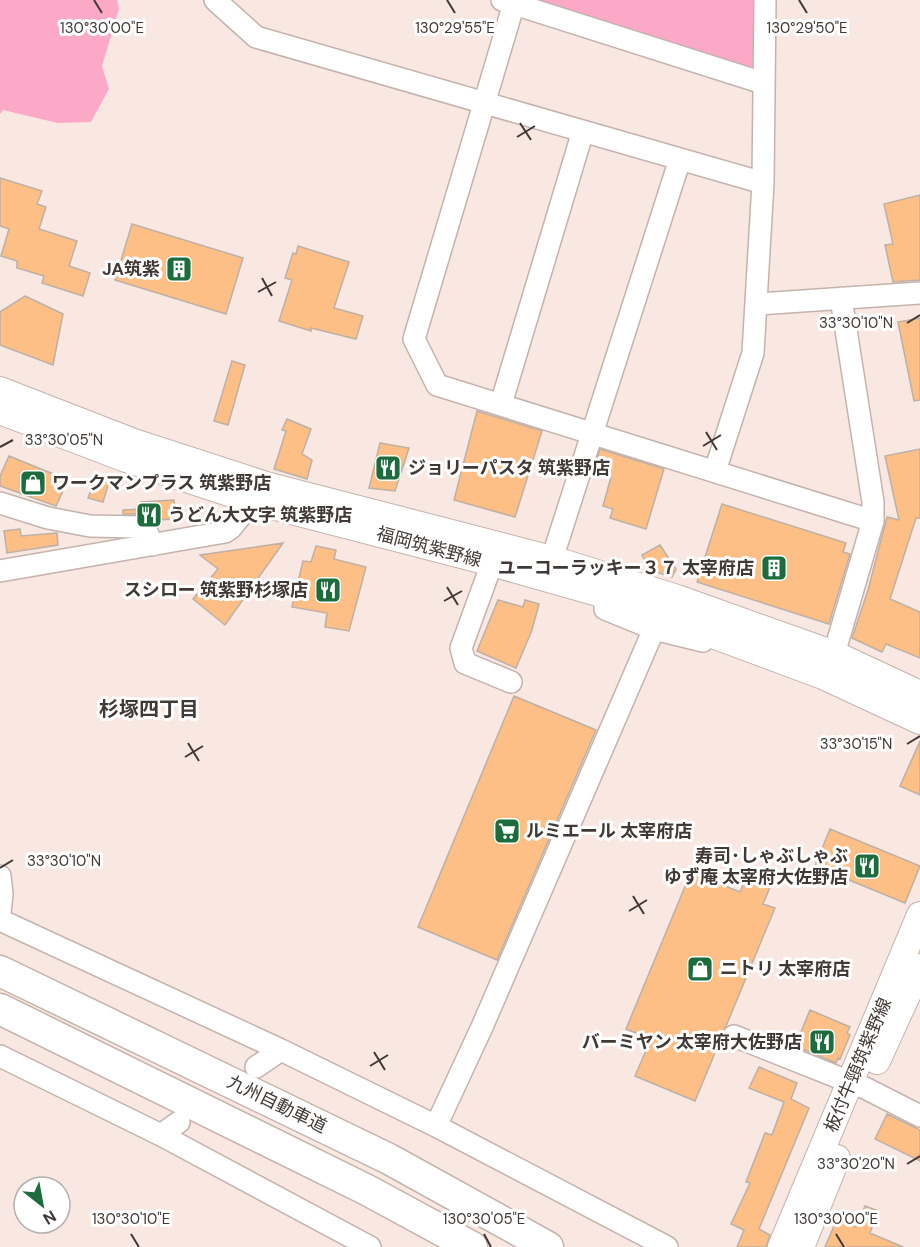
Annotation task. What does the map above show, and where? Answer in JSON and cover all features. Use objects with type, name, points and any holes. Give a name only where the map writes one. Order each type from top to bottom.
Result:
[{"type":"highway","name":"九州自動車道","points":[[0,971],[389,1159],[548,1247]]},
{"type":"highway","name":"九州自動車道","points":[[0,1009],[368,1190],[472,1247]]},
{"type":"main road","name":"福岡筑紫野線","points":[[0,390],[259,493],[605,595],[823,676],[920,721]]},
{"type":"main road","name":"福岡筑紫野線","points":[[0,411],[126,459],[259,493],[552,559],[677,598],[834,654],[920,694]]},
{"type":"main road","name":"板付牛頸筑紫野線","points":[[801,1247],[920,915]]},
{"type":"main road","name":"板付牛頸筑紫野線","points":[[781,1247],[858,1085],[920,967]]},
{"type":"street","points":[[215,0],[256,37],[763,183]]},
{"type":"street","points":[[715,471],[753,353],[763,183],[765,0]]},
{"type":"street","points":[[763,82],[510,1],[484,102],[414,339],[437,386],[873,521]]},
{"type":"street","points":[[501,404],[583,131]]},
{"type":"street","points":[[552,559],[680,159]]},
{"type":"street","points":[[757,304],[920,293]]},
{"type":"street","points":[[834,654],[873,521],[873,502],[841,298]]},
{"type":"street","points":[[0,571],[225,532],[231,528],[259,493]]},
{"type":"street","points":[[0,503],[48,518],[90,526],[140,527],[146,530],[153,545]]},
{"type":"street","points":[[492,563],[461,648],[465,663],[511,682]]},
{"type":"street","points":[[605,595],[605,609],[654,629],[702,641],[724,639]]},
{"type":"street","points":[[436,1126],[482,1027],[654,629]]},
{"type":"street","points":[[0,876],[2,894],[0,913]]},
{"type":"street","points":[[0,920],[281,1050],[436,1126],[667,1247]]},
{"type":"street","points":[[734,1036],[858,1085],[920,1116]]},
{"type":"street","points":[[256,1067],[281,1050]]},
{"type":"street","points":[[0,1056],[161,1135],[370,1247]]},
{"type":"street","points":[[161,1135],[179,1122]]},
{"type":"shaded area","points":[[0,0],[117,0],[119,9],[102,66],[109,89],[91,122],[58,123],[3,110],[0,114]]},
{"type":"shaded area","points":[[530,0],[759,0],[759,65],[753,71]]},
{"type":"building","points":[[0,178],[42,191],[37,204],[46,207],[39,229],[77,241],[69,266],[90,273],[83,296],[42,283],[44,276],[17,268],[17,261],[1,256],[9,229],[0,226]]},
{"type":"building","points":[[920,195],[920,280],[893,282],[885,245],[893,244],[884,204]]},
{"type":"building","name":"JA筑紫","points":[[132,224],[243,258],[226,314],[115,280]]},
{"type":"building","points":[[298,246],[349,262],[334,308],[363,316],[356,339],[311,328],[311,331],[279,321],[292,280],[285,278],[293,253],[296,254]]},
{"type":"building","points":[[25,296],[63,314],[53,365],[0,345],[0,312]]},
{"type":"building","points":[[920,318],[920,400],[914,401],[898,322]]},
{"type":"building","points":[[232,361],[245,365],[228,425],[214,421]]},
{"type":"building","points":[[477,411],[542,431],[515,517],[454,500]]},
{"type":"building","points":[[287,419],[311,429],[302,454],[312,460],[307,479],[274,469],[286,431],[282,430]]},
{"type":"building","name":"ジョリーパスタ 筑紫野店","points":[[380,443],[409,448],[395,491],[369,488]]},
{"type":"building","points":[[600,449],[664,469],[646,529],[610,518],[613,509],[603,506],[611,477],[593,472]]},
{"type":"building","points":[[920,449],[920,518],[916,518],[890,599],[920,612],[920,658],[886,644],[882,652],[852,638],[868,590],[887,517],[899,520],[885,456]]},
{"type":"building","name":"ワークマンプラス 筑紫野店","points":[[9,456],[68,480],[56,506],[0,486],[0,476]]},
{"type":"building","points":[[94,482],[109,482],[103,502],[88,498]]},
{"type":"building","name":"うどん大文字 筑紫野店","points":[[174,500],[176,519],[154,520],[141,514],[123,514],[123,510],[142,509],[141,502]]},
{"type":"building","name":"ユーコーラッキー３７ 太宰府店","points":[[722,504],[846,543],[843,552],[850,554],[829,624],[697,582]]},
{"type":"building","points":[[20,529],[21,536],[57,533],[58,545],[7,553],[4,531]]},
{"type":"building","points":[[283,543],[225,625],[193,599],[218,569],[200,555]]},
{"type":"building","points":[[660,545],[676,569],[672,577],[650,570],[642,555]]},
{"type":"building","name":"スシロー 筑紫野杉塚店","points":[[316,546],[336,550],[334,559],[366,567],[349,631],[325,627],[327,613],[292,607],[303,561],[311,562]]},
{"type":"building","points":[[498,600],[523,607],[525,600],[539,604],[532,630],[516,668],[477,651]]},
{"type":"building","name":"ルミエール 太宰府店","points":[[514,696],[596,730],[497,960],[418,927]]},
{"type":"building","points":[[920,741],[920,795],[900,786]]},
{"type":"building","name":"寿司･しゃぶしゃぶ ゆず庵 太宰府大佐野店","points":[[830,829],[920,866],[905,903],[815,866]]},
{"type":"building","name":"ニトリ 太宰府店","points":[[691,872],[740,892],[747,875],[771,885],[763,904],[775,908],[695,1101],[635,1076],[651,1039],[626,1029]]},
{"type":"building","name":"バーミヤン 太宰府大佐野店","points":[[810,1010],[850,1027],[847,1033],[850,1035],[836,1063],[795,1046]]},
{"type":"building","points":[[759,1067],[797,1083],[791,1099],[809,1108],[759,1229],[770,1235],[766,1247],[737,1247],[744,1230],[731,1224],[750,1183],[746,1182],[765,1133],[772,1135],[784,1102],[749,1088]]},
{"type":"building","points":[[887,1114],[920,1130],[920,1161],[875,1139]]},
{"type":"building","points":[[865,1206],[878,1211],[870,1233],[903,1247],[825,1247],[837,1219],[856,1227]]},
{"type":"place","name":"JA筑紫","points":[[179,269]]},
{"type":"place","name":"ジョリーパスタ 筑紫野店","points":[[388,468]]},
{"type":"place","name":"ワークマンプラス 筑紫野店","points":[[33,483]]},
{"type":"place","name":"うどん大文字 筑紫野店","points":[[149,515]]},
{"type":"place","name":"ユーコーラッキー３７ 太宰府店","points":[[774,568]]},
{"type":"place","name":"スシロー 筑紫野杉塚店","points":[[328,590]]},
{"type":"place","name":"ルミエール 太宰府店","points":[[507,831]]},
{"type":"place","name":"寿司･しゃぶしゃぶ ゆず庵 太宰府大佐野店","points":[[867,866]]},
{"type":"place","name":"ニトリ 太宰府店","points":[[700,969]]},
{"type":"place","name":"バーミヤン 太宰府大佐野店","points":[[822,1042]]},
{"type":"district","name":"杉塚四丁目","points":[[149,709]]}]
